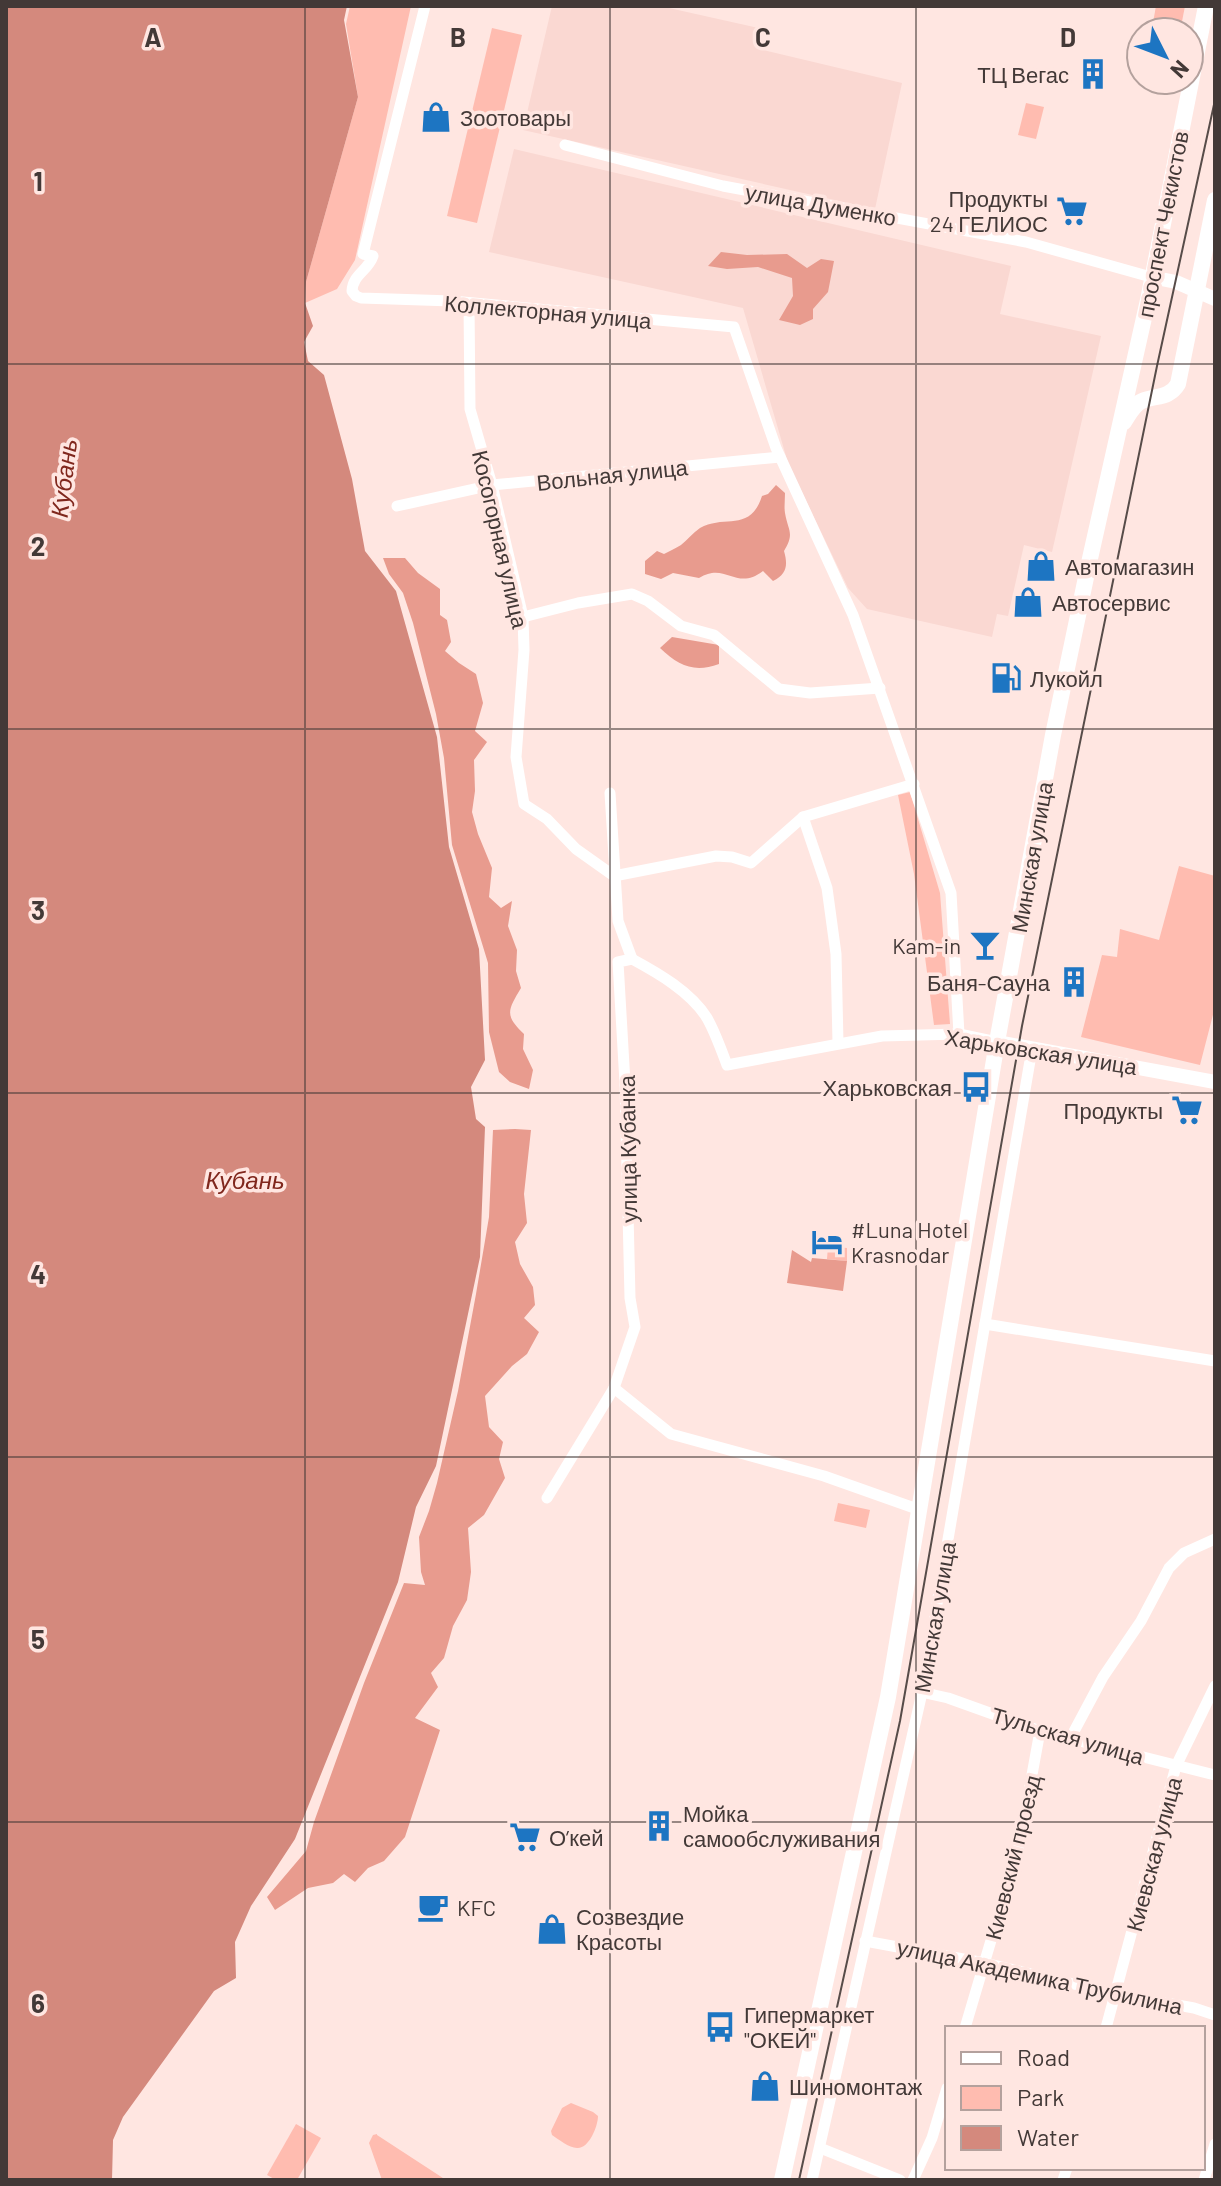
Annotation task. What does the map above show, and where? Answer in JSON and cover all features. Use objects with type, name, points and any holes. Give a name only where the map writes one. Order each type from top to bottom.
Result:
[{"type":"main road","name":"проспект Чекистов","points":[[1115,442],[1137,349],[1206,6]]},
{"type":"main road","points":[[1115,442],[1135,406],[1168,395],[1178,384],[1215,200]]},
{"type":"main road","name":"проспект Чекистов","points":[[1137,349],[1138,385],[1150,399]]},
{"type":"main road","name":"Минская улица","points":[[782,2180],[888,1697],[997,1042],[1066,667],[1115,442]]},
{"type":"street","name":"Коллекторная улица","points":[[425,6],[363,254],[373,256],[370,265],[361,271],[352,285],[352,291],[361,298],[469,303],[734,327],[780,457]]},
{"type":"street","name":"улица Думенко","points":[[565,145],[723,186],[1026,242],[1176,282],[1215,299]]},
{"type":"street","name":"Косогорная улица","points":[[469,303],[470,409],[492,485],[523,617],[524,650],[516,757],[524,804],[547,819],[576,849],[614,876]]},
{"type":"street","name":"Вольная улица","points":[[397,506],[492,485],[780,457]]},
{"type":"street","points":[[780,457],[853,615],[951,893],[959,1034]]},
{"type":"street","points":[[523,617],[632,594],[648,601],[681,626],[714,635],[779,689],[810,693],[880,688]]},
{"type":"street","points":[[614,876],[716,856],[751,863],[803,817],[914,784]]},
{"type":"street","points":[[610,793],[618,921],[632,959]]},
{"type":"street","points":[[803,817],[827,888],[836,954],[838,1043]]},
{"type":"street","name":"Харьковская улица","points":[[632,959],[684,993],[706,1016],[727,1065],[882,1036],[959,1034],[1215,1082]]},
{"type":"street","name":"улица Кубанка","points":[[547,1498],[614,1388],[635,1327],[630,1298],[625,1083],[618,962],[632,959]]},
{"type":"street","name":"Минская улица","points":[[812,2180],[921,1692],[1032,1049]]},
{"type":"street","points":[[985,1324],[1215,1361]]},
{"type":"street","name":"Минская улица","points":[[614,1388],[671,1434],[824,1476],[920,1510]]},
{"type":"street","points":[[1071,1737],[1103,1677],[1141,1621],[1169,1568],[1184,1553],[1215,1539]]},
{"type":"street","name":"Киевская улица","points":[[1107,2026],[1176,1766],[1215,1686]]},
{"type":"street","name":"Тульская улица","points":[[921,1692],[1040,1731],[1215,1775]]},
{"type":"street","name":"Киевский проезд","points":[[966,2026],[1019,1846],[1040,1731]]},
{"type":"street","name":"улица Академика Трубилина","points":[[865,1941],[985,1963],[1215,2015]]},
{"type":"street","points":[[913,2180],[932,2138],[945,2095]]},
{"type":"street","points":[[1204,2180],[1215,2144]]},
{"type":"street","points":[[820,2148],[900,2180]]},
{"type":"shaded area","points":[[552,6],[660,6],[763,29],[759,49],[902,83],[875,209],[523,130]]},
{"type":"shaded area","points":[[514,149],[1011,266],[1000,314],[1101,336],[1052,552],[1024,545],[1008,616],[997,614],[992,637],[867,609],[848,588],[788,463],[743,308],[489,252]]},
{"type":"shaded area","points":[[721,252],[787,254],[807,268],[821,259],[834,261],[828,292],[813,309],[813,319],[800,325],[779,320],[793,296],[792,278],[758,267],[727,269],[708,266]]},
{"type":"shaded area","points":[[776,485],[785,493],[790,536],[784,551],[785,569],[778,578],[773,581],[763,571],[745,579],[717,573],[699,578],[673,573],[661,579],[645,574],[645,561],[657,551],[664,554],[671,551],[709,524],[744,519],[751,515],[762,496]]},
{"type":"shaded area","points":[[383,558],[405,558],[418,573],[440,589],[440,615],[447,620],[451,642],[445,651],[476,674],[483,703],[475,731],[487,742],[474,760],[472,812],[492,868],[489,897],[501,908],[512,901],[508,926],[517,950],[516,971],[521,988],[510,1012],[513,1022],[524,1034],[523,1049],[533,1070],[529,1089],[510,1082],[499,1072],[489,1032],[488,963],[452,845],[444,758],[436,714],[403,593],[389,574]]},
{"type":"shaded area","points":[[672,637],[719,645],[719,664],[694,668],[680,663],[660,648]]},
{"type":"shaded area","points":[[493,1130],[531,1130],[524,1194],[527,1223],[515,1242],[520,1264],[533,1287],[535,1305],[524,1318],[539,1332],[527,1354],[485,1396],[489,1427],[503,1442],[499,1459],[505,1478],[484,1515],[468,1528],[471,1572],[467,1600],[453,1626],[444,1658],[431,1673],[438,1687],[415,1718],[440,1730],[405,1837],[384,1861],[368,1868],[355,1882],[344,1874],[333,1883],[308,1888],[275,1910],[267,1897],[306,1851],[364,1683],[404,1583],[425,1585],[419,1537],[437,1483],[476,1294],[489,1217]]},
{"type":"shaded area","points":[[792,1250],[811,1262],[812,1258],[847,1261],[843,1291],[787,1283]]},
{"type":"green space","points":[[350,6],[411,6],[355,260],[337,289],[305,303],[306,282],[358,97],[346,24]]},
{"type":"green space","points":[[1156,6],[1185,6],[1183,16],[1154,16]]},
{"type":"green space","points":[[492,28],[522,35],[477,223],[447,216]]},
{"type":"green space","points":[[1026,103],[1044,107],[1036,139],[1018,135]]},
{"type":"green space","points":[[910,792],[940,893],[950,1024],[934,1025],[914,874],[898,795]]},
{"type":"green space","points":[[1179,866],[1215,876],[1215,1007],[1200,1065],[1081,1037],[1102,955],[1117,957],[1120,929],[1159,940]]},
{"type":"green space","points":[[828,1246],[847,1248],[847,1261],[827,1259]]},
{"type":"green space","points":[[838,1503],[870,1510],[866,1528],[834,1521]]},
{"type":"green space","points":[[571,2103],[598,2116],[592,2136],[581,2147],[567,2145],[551,2131],[562,2108]]},
{"type":"green space","points":[[296,2124],[321,2138],[297,2180],[276,2180],[267,2175]]},
{"type":"green space","points":[[377,2134],[446,2180],[382,2180],[369,2143]]},
{"type":"water","name":"Кубань","points":[[6,6],[347,6],[344,20],[358,97],[306,282],[305,303],[313,326],[304,342],[308,361],[324,375],[352,479],[365,551],[396,591],[437,737],[449,847],[479,949],[485,1060],[471,1087],[476,1119],[485,1127],[480,1257],[436,1466],[416,1507],[398,1582],[295,1839],[251,1906],[235,1942],[236,1978],[214,1991],[123,2117],[113,2140],[112,2180],[6,2180]]},
{"type":"tram line","points":[[799,2180],[900,1721],[1022,1026],[1157,366],[1215,100]]},
{"type":"place","name":"ТЦ Вегас","points":[[1093,74]]},
{"type":"place","name":"Зоотовары","points":[[436,117]]},
{"type":"place","name":"Продукты 24 ГЕЛИОС","points":[[1072,211]]},
{"type":"place","name":"Автомагазин","points":[[1041,566]]},
{"type":"place","name":"Автосервис","points":[[1028,602]]},
{"type":"place","name":"Лукойл","points":[[1006,678]]},
{"type":"place","name":"Kam-in","points":[[985,945]]},
{"type":"place","name":"Баня-Сауна","points":[[1074,982]]},
{"type":"place","name":"Харьковская","points":[[976,1087]]},
{"type":"place","name":"Продукты","points":[[1187,1110]]},
{"type":"place","name":"#Luna Hotel Krasnodar","points":[[827,1242]]},
{"type":"place","name":"Мойка самообслуживания","points":[[659,1826]]},
{"type":"place","name":"О’кей","points":[[525,1837]]},
{"type":"place","name":"KFC","points":[[433,1907]]},
{"type":"place","name":"Созвездие Красоты","points":[[552,1929]]},
{"type":"place","name":"Гипермаркет \"ОКЕЙ\"","points":[[720,2027]]},
{"type":"place","name":"Шиномонтаж","points":[[765,2086]]}]
